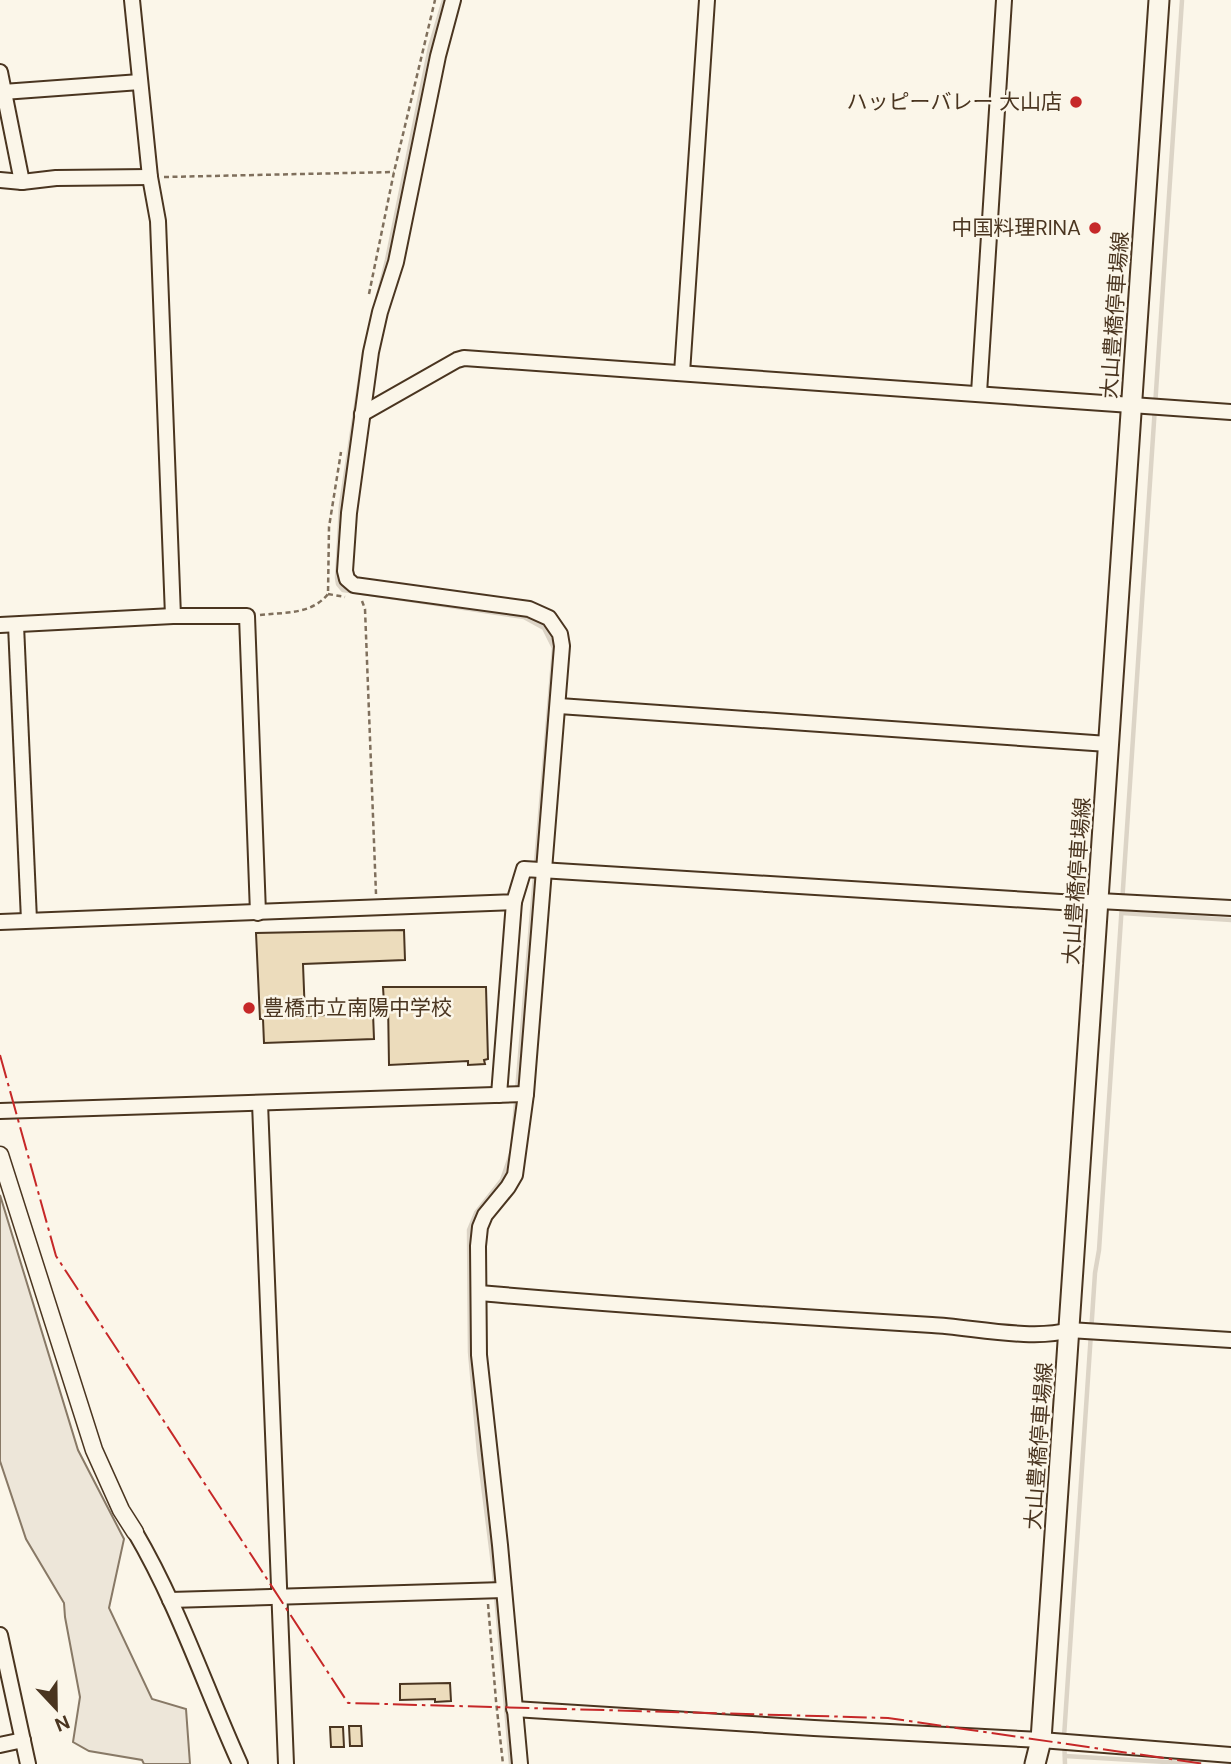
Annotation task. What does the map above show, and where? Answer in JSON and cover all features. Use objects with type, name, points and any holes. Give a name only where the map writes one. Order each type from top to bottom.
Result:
[{"type":"main road","name":"大山豊橋停車場線","points":[[1035,1764],[1049,1741],[1086,1331],[1106,902],[1108,744],[1159,0]]},
{"type":"street","points":[[132,0],[150,177],[158,221],[173,617]]},
{"type":"street","points":[[453,0],[438,55],[396,262],[371,352],[349,513],[347,579],[354,585],[504,604],[539,612],[549,618],[560,634],[562,646],[526,1094],[514,1175],[508,1188],[485,1215],[480,1227],[479,1355],[494,1590],[514,1709],[520,1764]]},
{"type":"street","points":[[682,373],[707,0]]},
{"type":"street","points":[[979,393],[1004,0]]},
{"type":"street","points":[[0,72],[22,182]]},
{"type":"street","points":[[3,92],[140,82]]},
{"type":"street","points":[[0,180],[22,182],[56,178],[150,177]]},
{"type":"street","points":[[362,414],[464,358],[1231,412]]},
{"type":"street","points":[[0,625],[247,616],[258,913]]},
{"type":"street","points":[[16,625],[29,920]]},
{"type":"street","points":[[559,706],[1108,744]]},
{"type":"street","points":[[504,1095],[514,902],[524,869],[1063,903],[1106,902],[1231,908]]},
{"type":"street","points":[[0,922],[514,902]]},
{"type":"street","points":[[0,1111],[526,1094]]},
{"type":"street","points":[[260,1103],[286,1764]]},
{"type":"street","points":[[0,1155],[94,1450],[121,1510],[151,1559],[240,1764]]},
{"type":"street","points":[[479,1293],[1052,1335],[1086,1331],[1231,1340]]},
{"type":"street","points":[[170,1600],[494,1590]]},
{"type":"street","points":[[0,1635],[27,1764]]},
{"type":"street","points":[[514,1709],[1049,1741],[1231,1755]]},
{"type":"street","points":[[0,1745],[23,1740]]},
{"type":"path","points":[[150,177],[394,172]]},
{"type":"path","points":[[328,594],[350,598]]},
{"type":"path","points":[[361,600],[365,609],[377,908]]},
{"type":"path","points":[[494,1590],[496,1701],[503,1764]]},
{"type":"shaded area","points":[[0,1195],[78,1450],[124,1539],[109,1608],[152,1699],[186,1709],[190,1764],[144,1764],[142,1760],[89,1751],[73,1742],[80,1697],[64,1603],[26,1539],[0,1461]]},
{"type":"building","points":[[404,930],[405,960],[303,964],[305,1016],[373,1013],[374,1039],[264,1043],[263,1019],[260,1019],[256,933]]},
{"type":"building","points":[[383,987],[486,987],[488,1059],[484,1060],[485,1064],[468,1065],[468,1061],[389,1065],[388,1002],[384,1003]]},
{"type":"building","points":[[450,1683],[451,1701],[400,1700],[400,1684]]},
{"type":"building","points":[[349,1726],[361,1726],[362,1746],[350,1746]]},
{"type":"building","points":[[330,1727],[343,1727],[344,1747],[331,1747]]},
{"type":"waterway","points":[[377,300],[430,47],[444,0]]},
{"type":"waterway","points":[[1065,1764],[1064,1737],[1182,0]]},
{"type":"waterway","points":[[364,352],[341,505],[338,584],[343,590],[524,617],[544,628],[554,648],[512,1151],[502,1180],[476,1213],[469,1230],[470,1352],[511,1764]]},
{"type":"waterway","points":[[1122,913],[1231,920]]},
{"type":"waterway","points":[[1065,1756],[1200,1764]]},
{"type":"power","points":[[0,1055],[56,1256],[348,1703],[888,1718],[1205,1764]]},
{"type":"place","name":"ハッピーバレー 大山店","points":[[1076,102]]},
{"type":"place","name":"中国料理RINA","points":[[1095,228]]},
{"type":"place","name":"豊橋市立南陽中学校","points":[[249,1008]]}]
